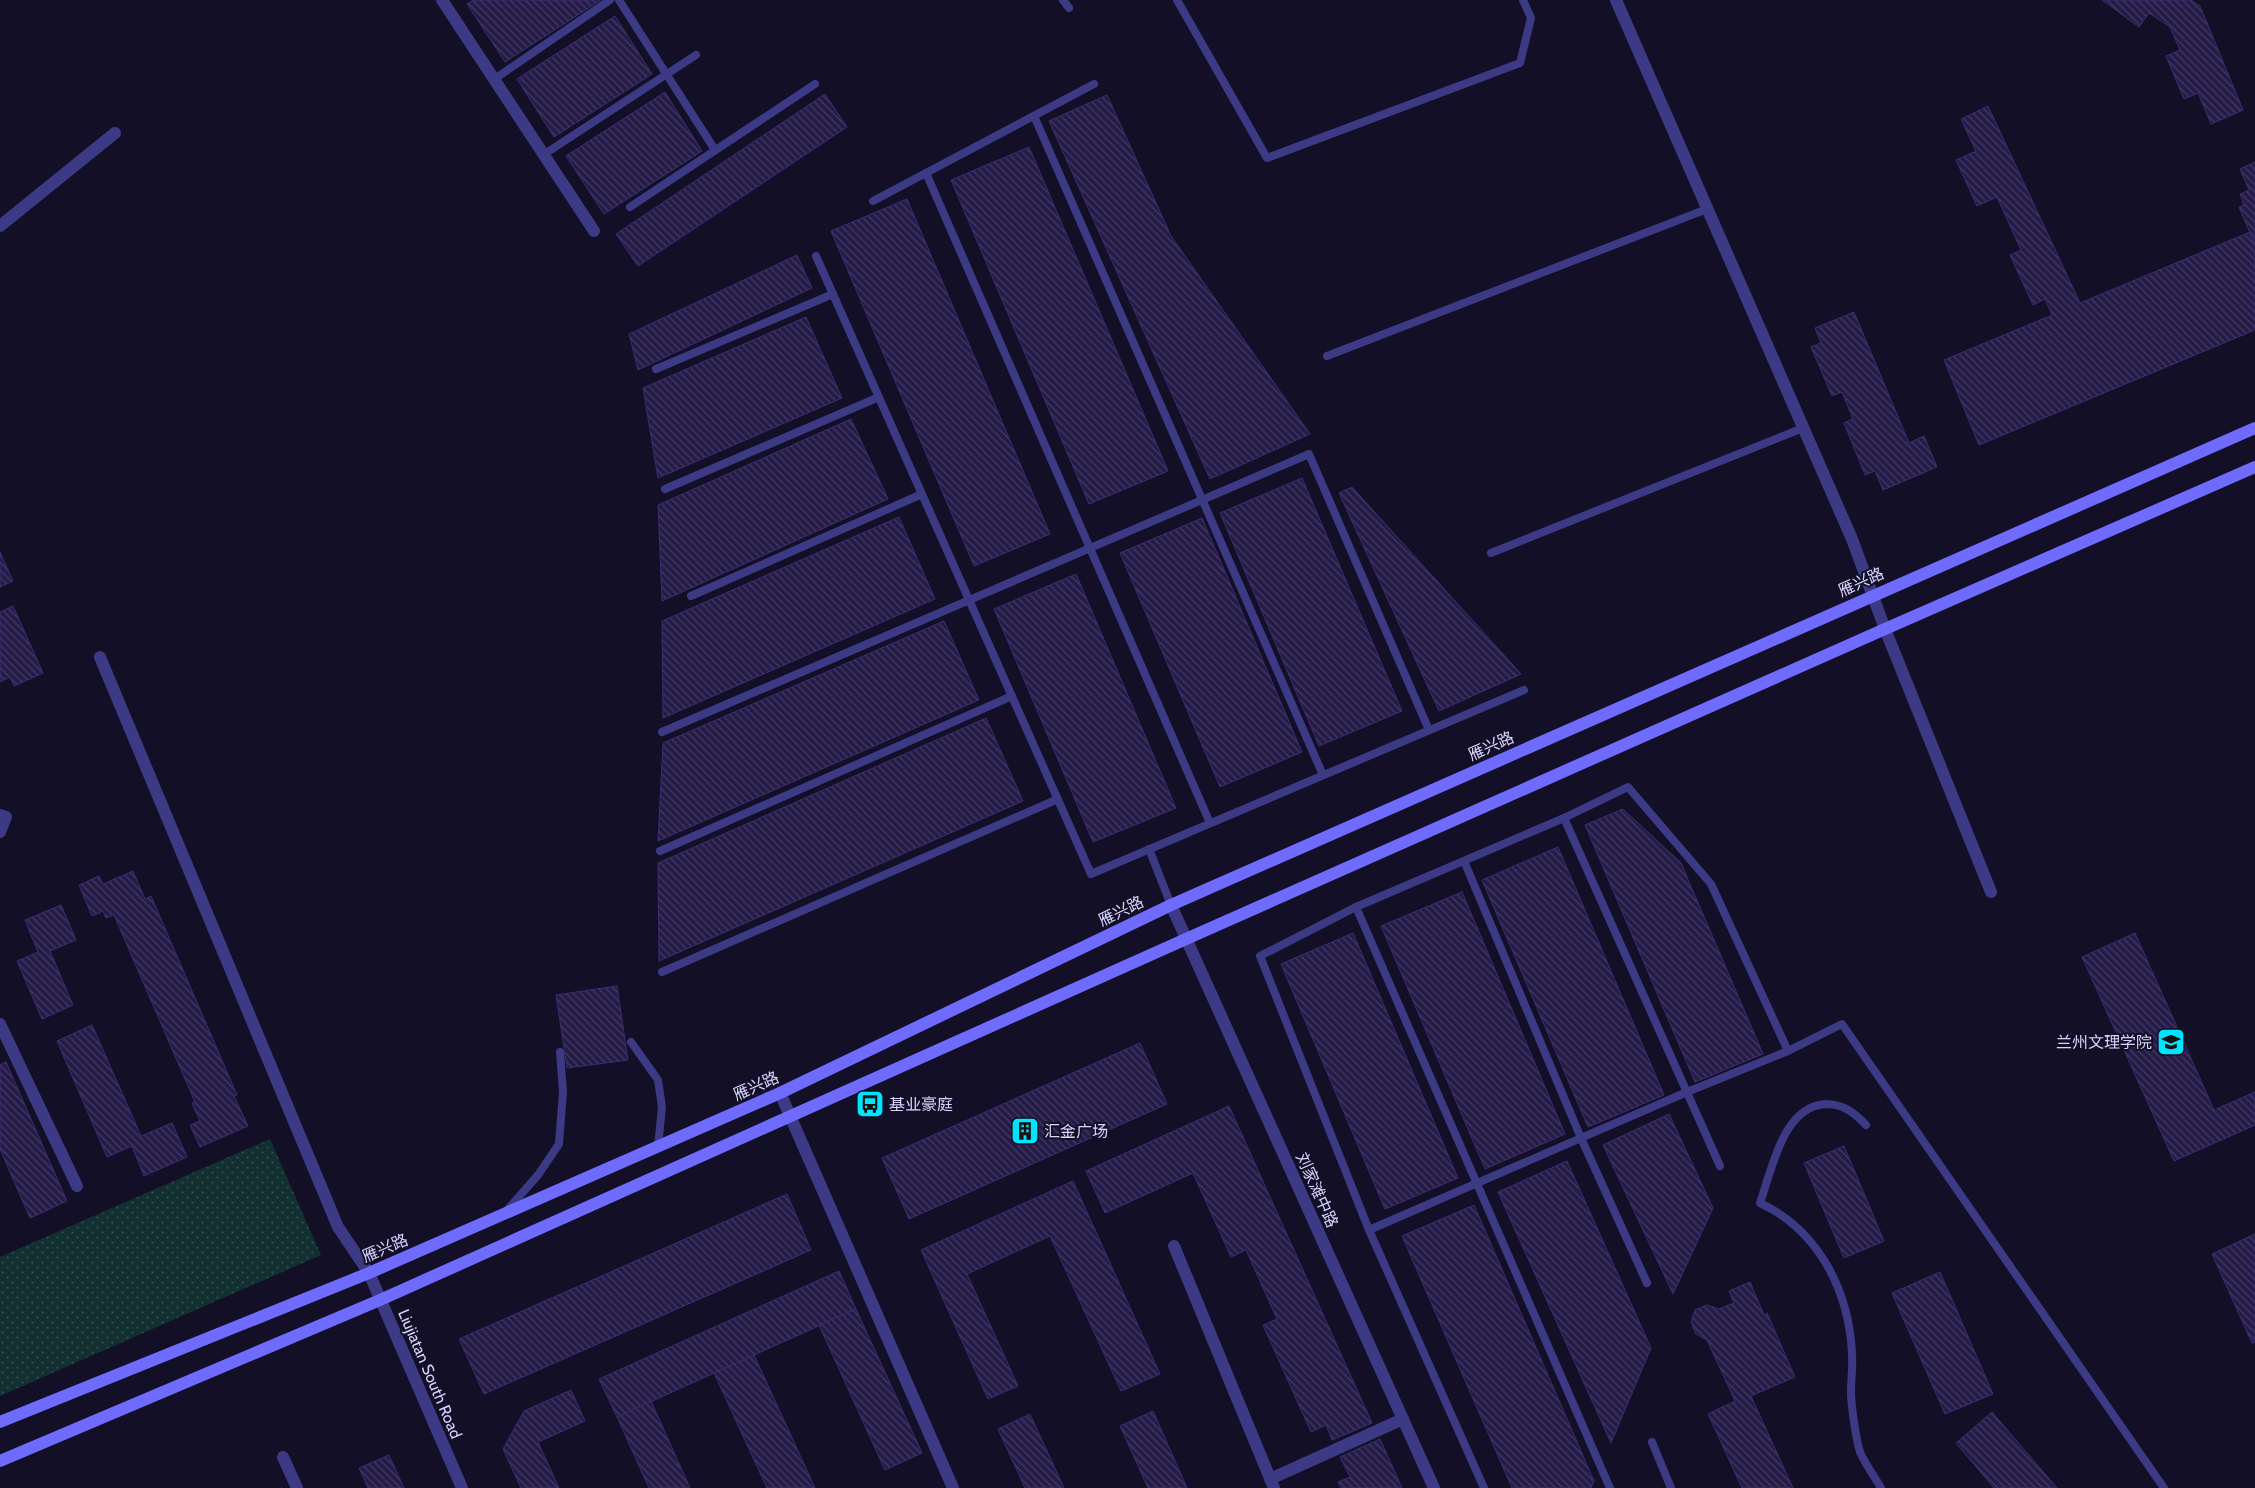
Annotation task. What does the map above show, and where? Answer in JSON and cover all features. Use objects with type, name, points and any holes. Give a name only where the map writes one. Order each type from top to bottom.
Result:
[{"type":"main road","name":"雁兴路","points":[[0,1422],[369,1273],[780,1094],[1171,905],[2255,428]]},
{"type":"main road","points":[[0,1461],[380,1300],[1885,628],[2255,467]]},
{"type":"street","points":[[1616,0],[1852,539],[1872,595],[1991,892]]},
{"type":"street","points":[[447,2],[493,80],[594,231]]},
{"type":"street","points":[[0,226],[115,134]]},
{"type":"street","name":"Liujiatan South Road","points":[[100,657],[338,1227],[369,1273],[462,1488]]},
{"type":"street","points":[[0,815],[6,817],[0,832]]},
{"type":"street","name":"刘家滩中路","points":[[1171,905],[1434,1488]]},
{"type":"street","points":[[0,1024],[5,1049],[77,1186]]},
{"type":"street","points":[[780,1094],[953,1488]]},
{"type":"street","points":[[1174,1246],[1272,1484],[1403,1419]]},
{"type":"street","points":[[284,1457],[297,1488]]},
{"type":"lane","points":[[493,80],[610,0]]},
{"type":"lane","points":[[619,0],[715,150]]},
{"type":"lane","points":[[1063,0],[1069,8]]},
{"type":"lane","points":[[1177,0],[1267,158],[1520,63],[1531,18],[1523,0]]},
{"type":"lane","points":[[543,155],[696,55]]},
{"type":"lane","points":[[630,207],[815,84]]},
{"type":"lane","points":[[873,201],[1094,84]]},
{"type":"lane","points":[[1034,116],[1323,775]]},
{"type":"lane","points":[[926,173],[1210,823]]},
{"type":"lane","points":[[1327,356],[1707,208]]},
{"type":"lane","points":[[816,256],[1091,874],[1524,690]]},
{"type":"lane","points":[[656,369],[833,294]]},
{"type":"lane","points":[[665,489],[879,397]]},
{"type":"lane","points":[[1491,553],[1803,428]]},
{"type":"lane","points":[[662,732],[1309,454],[1430,730]]},
{"type":"lane","points":[[691,596],[922,494]]},
{"type":"lane","points":[[660,852],[1012,696]]},
{"type":"lane","points":[[1484,1488],[1369,1230],[1260,956],[1356,907],[1564,818],[1628,787],[1711,884],[1788,1051]]},
{"type":"lane","points":[[662,972],[1058,798]]},
{"type":"lane","points":[[1564,818],[1720,1166]]},
{"type":"lane","points":[[1149,849],[1171,905]]},
{"type":"lane","points":[[1464,860],[1581,1138],[1647,1283]]},
{"type":"lane","points":[[1356,907],[1610,1488]]},
{"type":"lane","points":[[1369,1230],[1687,1092],[1788,1051],[1842,1024],[2164,1488]]},
{"type":"lane","points":[[631,1042],[658,1080],[662,1108],[658,1147]]},
{"type":"lane","points":[[503,1214],[538,1175],[558,1144],[563,1092],[560,1052]]},
{"type":"lane","points":[[1866,1125],[1850,1110],[1840,1106],[1818,1105],[1799,1114],[1786,1130],[1760,1203],[1784,1216],[1804,1233],[1818,1252],[1840,1294],[1851,1335],[1853,1373],[1851,1392],[1860,1452],[1881,1488]]},
{"type":"lane","points":[[1652,1442],[1671,1488]]},
{"type":"green space","points":[[270,1139],[321,1255],[0,1396],[0,1257]]},
{"type":"building","points":[[473,0],[601,0],[505,62],[467,4]]},
{"type":"building","points":[[2102,0],[2191,0],[2200,6],[2243,110],[2211,124],[2198,93],[2184,99],[2166,56],[2180,50],[2170,27],[2149,13],[2139,27]]},
{"type":"building","points":[[615,16],[652,74],[554,137],[517,79]]},
{"type":"building","points":[[665,92],[702,151],[604,214],[566,156]]},
{"type":"building","points":[[825,94],[847,127],[638,266],[616,234]]},
{"type":"building","points":[[1107,95],[1171,236],[1310,434],[1210,479],[1049,121]]},
{"type":"building","points":[[1988,106],[2080,303],[2250,232],[2255,245],[2255,330],[1979,445],[1944,360],[2052,315],[2045,299],[2033,305],[2010,255],[2021,250],[1997,197],[1977,206],[1956,160],[1976,151],[1961,119]]},
{"type":"building","points":[[1029,147],[1168,471],[1089,504],[951,180]]},
{"type":"building","points":[[2255,162],[2254,242],[2239,207],[2244,205],[2240,194],[2249,190],[2240,169]]},
{"type":"building","points":[[907,199],[1050,534],[974,566],[831,231]]},
{"type":"building","points":[[797,255],[812,288],[638,370],[629,334]]},
{"type":"building","points":[[1854,312],[1909,443],[1924,436],[1937,467],[1883,490],[1875,471],[1865,475],[1844,423],[1853,419],[1842,392],[1832,396],[1811,347],[1821,343],[1815,328]]},
{"type":"building","points":[[806,317],[842,398],[658,478],[643,388]]},
{"type":"building","points":[[851,419],[888,499],[662,601],[658,505]]},
{"type":"building","points":[[1302,478],[1402,711],[1319,746],[1220,513]]},
{"type":"building","points":[[1352,487],[1521,674],[1439,711],[1339,493]]},
{"type":"building","points":[[899,517],[935,599],[663,718],[662,621]]},
{"type":"building","points":[[1202,518],[1302,752],[1220,787],[1120,553]]},
{"type":"building","points":[[0,552],[13,581],[0,587]]},
{"type":"building","points":[[1076,574],[1176,808],[1093,842],[994,609]]},
{"type":"building","points":[[13,606],[43,673],[14,686],[10,677],[0,682],[0,612]]},
{"type":"building","points":[[944,621],[979,700],[658,841],[663,743]]},
{"type":"building","points":[[986,718],[1023,801],[659,961],[658,863]]},
{"type":"building","points":[[1623,809],[1681,863],[1763,1054],[1695,1082],[1585,825]]},
{"type":"building","points":[[1558,847],[1664,1095],[1588,1127],[1482,880]]},
{"type":"building","points":[[133,871],[145,899],[151,896],[237,1095],[234,1096],[248,1126],[200,1147],[190,1125],[200,1121],[192,1103],[195,1102],[114,915],[106,918],[103,911],[92,916],[79,885],[99,876],[103,884]]},
{"type":"building","points":[[1462,892],[1565,1134],[1485,1169],[1381,926]]},
{"type":"building","points":[[61,905],[76,940],[50,951],[73,1005],[42,1019],[17,961],[38,952],[25,920]]},
{"type":"building","points":[[1353,933],[1458,1178],[1385,1209],[1281,964]]},
{"type":"building","points":[[2135,933],[2214,1110],[2255,1092],[2255,1125],[2174,1161],[2082,957]]},
{"type":"building","points":[[617,986],[628,1060],[567,1068],[556,995]]},
{"type":"building","points":[[92,1025],[141,1136],[172,1123],[187,1157],[144,1176],[132,1146],[107,1157],[57,1041]]},
{"type":"building","name":"汇金广场","points":[[1140,1043],[1167,1104],[909,1219],[882,1158]]},
{"type":"building","points":[[6,1062],[67,1201],[30,1218],[0,1149],[0,1065]]},
{"type":"building","points":[[1229,1106],[1372,1423],[1332,1440],[1326,1425],[1311,1432],[1263,1325],[1277,1319],[1246,1250],[1231,1257],[1193,1173],[1105,1213],[1086,1171]]},
{"type":"building","points":[[1669,1114],[1713,1208],[1673,1294],[1603,1145]]},
{"type":"building","points":[[1844,1146],[1884,1241],[1844,1258],[1804,1163]]},
{"type":"building","points":[[1567,1161],[1651,1348],[1611,1443],[1498,1192]]},
{"type":"building","points":[[1073,1181],[1160,1374],[1121,1391],[1050,1236],[967,1274],[1018,1386],[988,1399],[921,1250]]},
{"type":"building","points":[[787,1194],[811,1250],[484,1394],[459,1339]]},
{"type":"building","points":[[1474,1205],[1594,1481],[1591,1488],[1512,1488],[1402,1236]]},
{"type":"building","points":[[2255,1234],[2255,1342],[2252,1343],[2212,1254]]},
{"type":"building","points":[[839,1271],[856,1309],[617,1417],[599,1379]]},
{"type":"building","points":[[1940,1272],[1993,1394],[1945,1414],[1892,1293]]},
{"type":"building","points":[[1750,1282],[1764,1315],[1767,1313],[1795,1377],[1751,1396],[1793,1488],[1742,1488],[1708,1414],[1735,1401],[1707,1340],[1696,1334],[1691,1322],[1695,1310],[1707,1305],[1719,1309],[1734,1303],[1729,1291]]},
{"type":"building","points":[[856,1309],[922,1453],[885,1470],[819,1325]]},
{"type":"building","points":[[754,1355],[815,1488],[767,1488],[714,1373]]},
{"type":"building","points":[[571,1390],[585,1421],[538,1442],[559,1488],[521,1488],[503,1449],[524,1411]]},
{"type":"building","points":[[651,1401],[690,1488],[649,1488],[617,1417]]},
{"type":"building","points":[[1153,1411],[1187,1488],[1148,1488],[1120,1426]]},
{"type":"building","points":[[1992,1412],[2057,1488],[1994,1488],[1956,1443]]},
{"type":"building","points":[[1030,1414],[1064,1488],[1025,1488],[998,1429]]},
{"type":"building","points":[[1380,1439],[1402,1488],[1341,1488],[1338,1482],[1350,1477],[1340,1457]]},
{"type":"building","points":[[389,1455],[404,1488],[368,1488],[359,1468]]},
{"type":"place","name":"兰州文理学院","points":[[2171,1042]]},
{"type":"place","name":"基业豪庭","points":[[870,1104]]},
{"type":"place","name":"汇金广场","points":[[1025,1131]]}]
